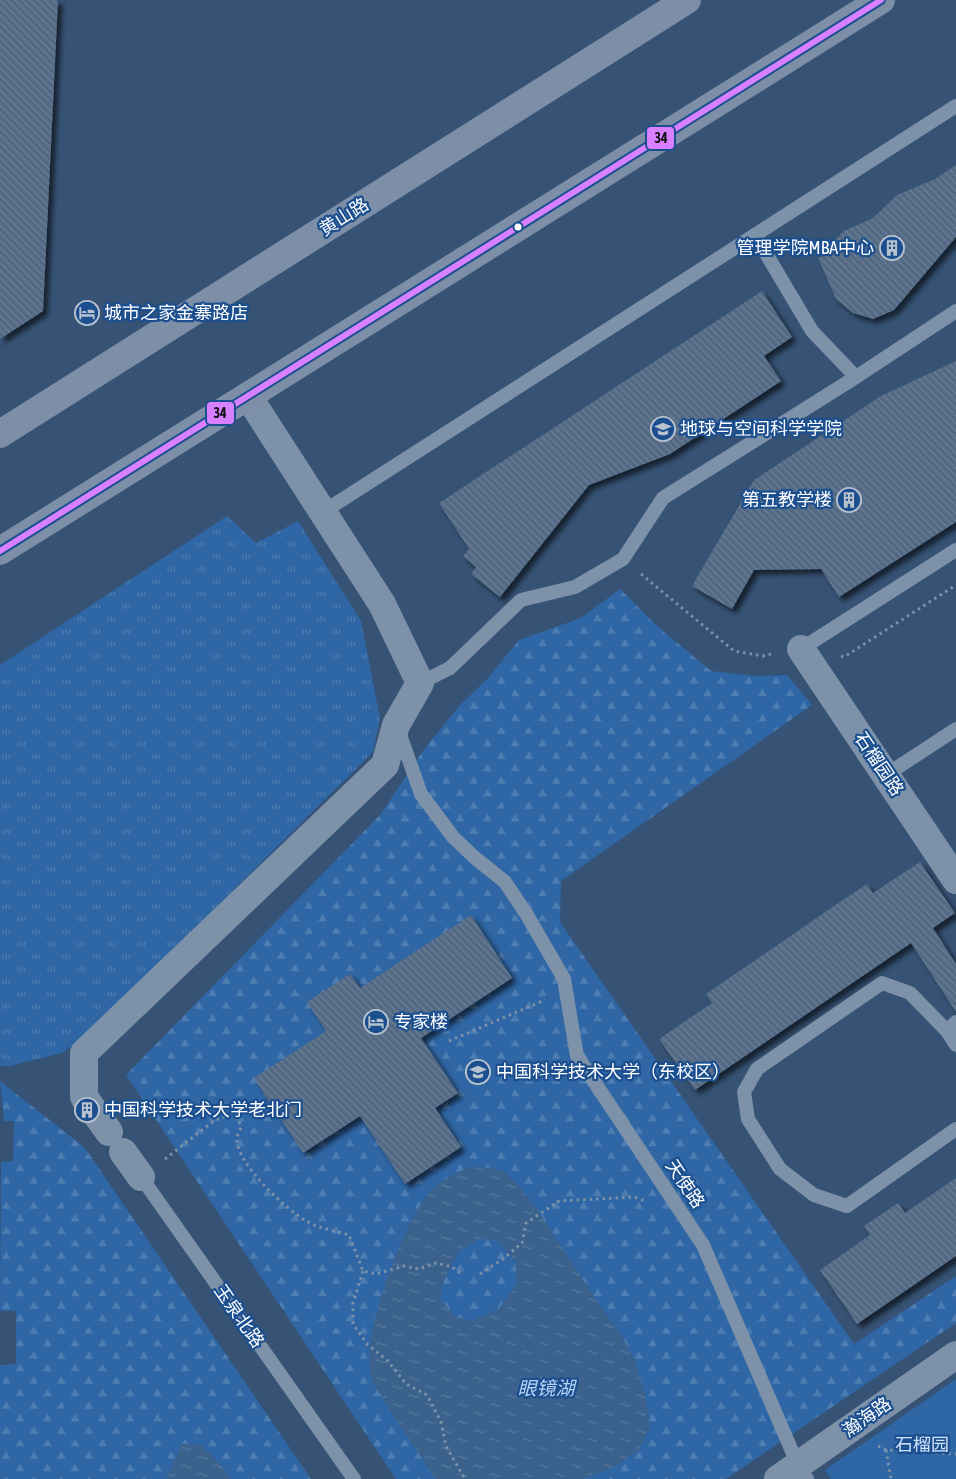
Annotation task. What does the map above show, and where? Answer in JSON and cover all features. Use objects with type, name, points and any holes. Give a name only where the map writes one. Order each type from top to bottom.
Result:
[{"type":"main road","name":"黄山路","points":[[0,434],[687,0]]},
{"type":"main road","points":[[0,551],[881,0]]},
{"type":"street","points":[[248,396],[382,604],[420,682],[396,725]]},
{"type":"street","name":"石榴园路","points":[[801,649],[955,876]]},
{"type":"street","name":"玉泉北路","points":[[141,1178],[84,1097],[84,1054],[385,765],[396,725]]},
{"type":"street","name":"瀚海路","points":[[794,1474],[849,1430],[956,1355]]},
{"type":"lane","points":[[323,512],[956,106]]},
{"type":"lane","points":[[755,235],[812,331],[856,377]]},
{"type":"lane","points":[[420,682],[450,668],[520,600],[575,587],[623,560],[662,498],[856,377],[956,311]]},
{"type":"lane","points":[[801,649],[956,550]]},
{"type":"lane","name":"天使路","points":[[396,725],[421,794],[453,837],[505,882],[528,915],[564,979],[577,1056],[703,1245],[794,1474]]},
{"type":"lane","points":[[886,775],[956,729]]},
{"type":"lane","points":[[956,1045],[951,1027],[910,993],[882,983],[757,1069],[744,1092],[748,1119],[780,1169],[814,1195],[847,1206],[956,1129]]},
{"type":"lane","name":"玉泉北路","points":[[141,1178],[354,1479]]},
{"type":"path","points":[[623,560],[734,651],[763,656],[801,649]]},
{"type":"path","points":[[449,1041],[566,991]]},
{"type":"path","points":[[141,1178],[214,1120],[230,1115],[238,1119],[241,1126],[237,1138],[239,1151],[248,1166],[263,1184],[283,1204],[307,1221],[350,1235],[363,1271],[354,1303],[353,1324],[367,1344],[388,1361],[406,1384],[427,1395],[441,1422],[446,1446],[465,1479]]},
{"type":"path","points":[[480,1274],[503,1259],[522,1243],[526,1223],[559,1201],[634,1197],[683,1215]]},
{"type":"path","points":[[363,1271],[376,1274],[404,1266],[418,1269],[436,1263],[452,1267],[460,1273]]},
{"type":"path","points":[[849,1430],[886,1450],[956,1454]]},
{"type":"path","points":[[886,1450],[891,1479]]},
{"type":"green space","points":[[227,516],[256,543],[298,521],[361,621],[380,718],[373,752],[84,1038],[62,1053],[10,1066],[0,1066],[0,665]]},
{"type":"green space","points":[[620,589],[657,626],[711,671],[755,676],[787,675],[812,705],[561,881],[560,922],[854,1344],[956,1276],[956,1323],[726,1479],[396,1479],[126,1075],[380,815],[422,752],[460,705],[487,679],[519,640],[581,618]]},
{"type":"green space","points":[[0,1081],[85,1148],[311,1479],[0,1479],[0,1365],[16,1364],[16,1311],[0,1311],[1,1162],[13,1161],[14,1121],[4,1121]]},
{"type":"green space","name":"石榴园","points":[[956,1379],[956,1479],[831,1479],[825,1470]]},
{"type":"water","name":"眼镜湖","points":[[470,1167],[493,1168],[504,1172],[518,1185],[537,1209],[620,1333],[635,1361],[645,1394],[650,1427],[639,1450],[614,1467],[583,1479],[435,1479],[374,1384],[369,1361],[371,1338],[386,1283],[407,1230],[419,1208],[433,1189],[443,1181]],"holes":[[[480,1239],[496,1240],[515,1260],[517,1283],[498,1310],[471,1321],[456,1317],[440,1299],[444,1280],[459,1251]]]},
{"type":"water","points":[[182,1444],[201,1445],[221,1465],[231,1479],[166,1479]]},
{"type":"building","points":[[0,0],[58,0],[43,311],[0,339]]},
{"type":"building","name":"管理学院MBA中心","points":[[956,165],[956,237],[894,310],[873,319],[853,313],[836,299],[818,258],[834,251],[835,240],[844,231],[873,218],[897,195],[935,179]]},
{"type":"building","points":[[762,291],[792,337],[764,356],[781,381],[670,454],[589,485],[500,597],[471,574],[476,567],[463,556],[469,549],[439,503]]},
{"type":"building","name":"第五教学楼","points":[[956,361],[956,522],[839,597],[821,569],[754,570],[732,609],[692,586],[754,480],[881,396]]},
{"type":"building","points":[[920,862],[955,913],[933,928],[956,964],[956,1012],[911,943],[695,1090],[659,1039],[712,1003],[706,994],[834,906],[867,884],[873,893]]},
{"type":"building","points":[[471,915],[512,978],[421,1038],[458,1093],[435,1108],[461,1147],[405,1184],[360,1116],[303,1153],[254,1078],[326,1031],[307,1002],[350,974],[360,988]]},
{"type":"building","points":[[956,1178],[956,1256],[857,1324],[820,1270],[870,1235],[864,1226],[898,1203],[905,1213]]},
{"type":"transit line","name":"34","points":[[0,551],[881,0]]},
{"type":"place","name":"管理学院MBA中心","points":[[892,248]]},
{"type":"place","name":"城市之家金寨路店","points":[[87,313]]},
{"type":"place","name":"地球与空间科学学院","points":[[663,429]]},
{"type":"place","name":"第五教学楼","points":[[849,500]]},
{"type":"place","name":"专家楼","points":[[376,1022]]},
{"type":"place","name":"中国科学技术大学（东校区）","points":[[478,1072]]},
{"type":"place","name":"中国科学技术大学老北门","points":[[87,1110]]}]
